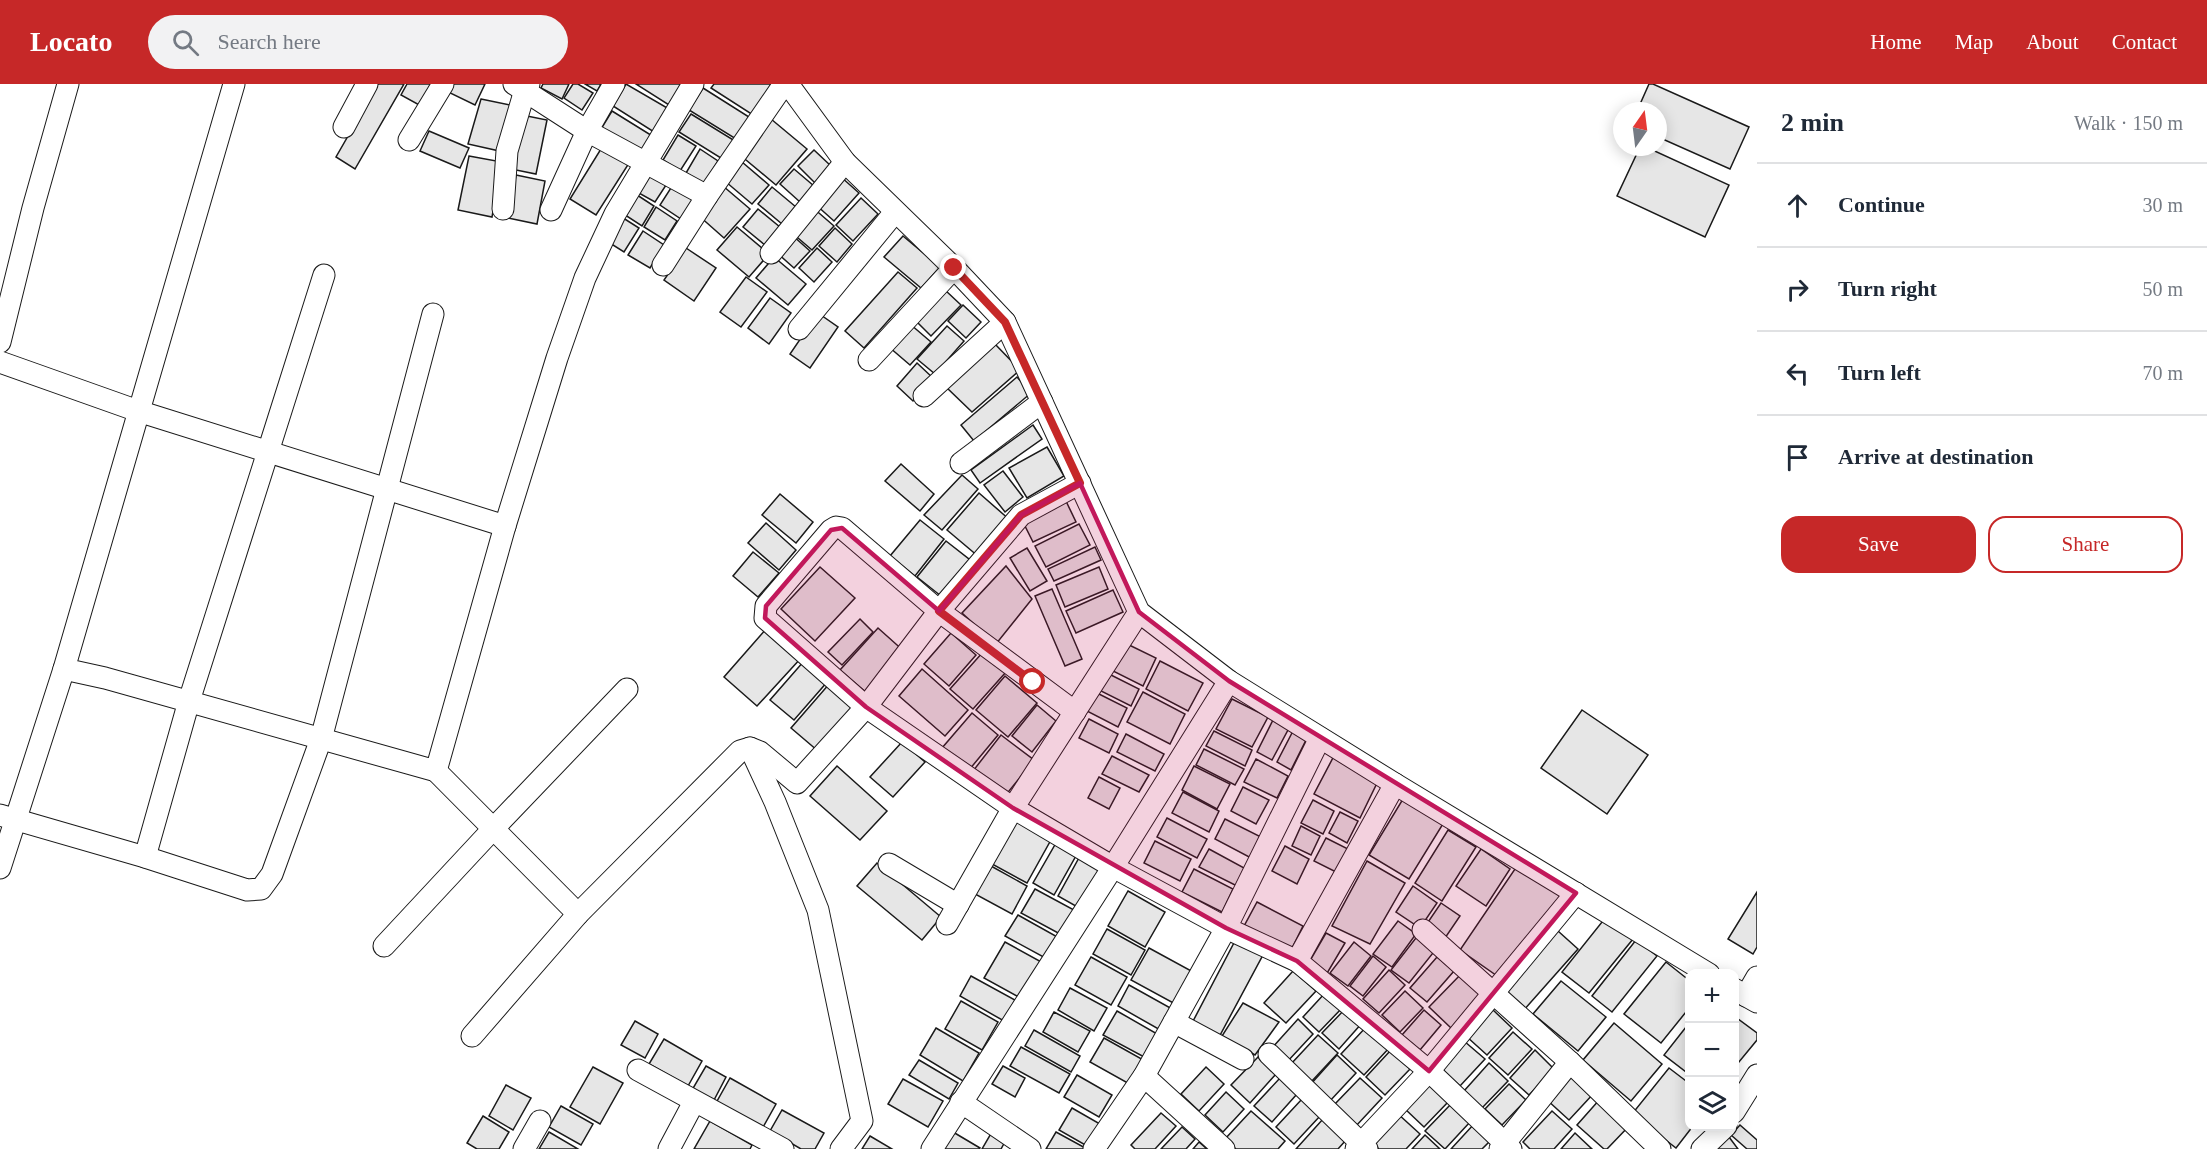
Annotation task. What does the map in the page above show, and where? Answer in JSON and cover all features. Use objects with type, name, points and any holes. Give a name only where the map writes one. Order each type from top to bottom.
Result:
[{"type":"street","points":[[0,342],[33,208],[68,84]]},
{"type":"street","points":[[0,868],[8,818],[64,669],[234,84]]},
{"type":"street","points":[[344,127],[367,84]]},
{"type":"street","points":[[409,140],[443,84]]},
{"type":"street","points":[[551,210],[587,130],[614,84]]},
{"type":"street","points":[[436,771],[505,526],[557,358],[585,278],[615,214],[693,84]]},
{"type":"street","points":[[503,209],[507,151],[523,86],[587,130],[707,196]]},
{"type":"street","points":[[663,265],[707,196],[790,86],[845,162],[954,268],[1005,322],[1139,612],[1229,681],[1701,969]]},
{"type":"street","points":[[771,253],[845,162]]},
{"type":"street","points":[[799,328],[895,212]]},
{"type":"street","points":[[869,360],[954,268]]},
{"type":"street","points":[[146,857],[189,701],[324,275]]},
{"type":"street","points":[[8,818],[146,857],[248,890],[261,889],[272,874],[321,739],[433,314]]},
{"type":"street","points":[[924,396],[1005,322]]},
{"type":"street","points":[[0,362],[138,411],[505,526]]},
{"type":"street","points":[[962,464],[1042,402]]},
{"type":"street","points":[[472,1036],[578,914],[740,751],[750,748],[760,752],[797,783],[866,707],[939,611],[1021,515],[1080,483]]},
{"type":"street","points":[[1075,712],[939,611],[842,528],[836,527],[831,530],[766,606],[765,618],[866,707],[1013,808],[1113,867],[1226,928],[1297,961],[1429,1071],[1505,1147],[1570,1062]]},
{"type":"street","points":[[947,924],[1013,808],[1139,612]]},
{"type":"street","points":[[64,669],[189,701],[436,771],[578,914]]},
{"type":"street","points":[[932,1149],[1229,681]]},
{"type":"street","points":[[384,946],[627,689]]},
{"type":"street","points":[[1094,1149],[1144,1076],[1226,928],[1320,738]]},
{"type":"street","points":[[750,748],[775,802],[818,910],[862,1122],[841,1149]]},
{"type":"street","points":[[1297,961],[1395,784]]},
{"type":"street","points":[[889,864],[958,905]]},
{"type":"street","points":[[1269,1054],[1362,1147],[1429,1071],[1576,893]]},
{"type":"street","points":[[1424,930],[1493,995],[1570,1062],[1660,1149]]},
{"type":"street","points":[[1746,996],[1757,977]]},
{"type":"street","points":[[1174,1022],[1244,1059]]},
{"type":"street","points":[[638,1070],[783,1149]]},
{"type":"street","points":[[1739,1104],[1757,1075]]},
{"type":"street","points":[[1144,1076],[1224,1149]]},
{"type":"street","points":[[669,1149],[694,1101]]},
{"type":"street","points":[[961,1102],[1030,1149]]},
{"type":"street","points":[[524,1149],[540,1121]]},
{"type":"street","points":[[1702,1149],[1721,1131]]},
{"type":"highlighted area","points":[[1080,483],[1139,612],[1229,681],[1576,893],[1429,1071],[1297,961],[1226,928],[1013,808],[866,707],[777,630],[765,618],[766,606],[831,530],[842,528],[939,611],[1021,515]]},
{"type":"building","points":[[378,84],[404,84],[355,169],[336,157]]},
{"type":"building","points":[[407,84],[434,84],[421,106],[401,95]]},
{"type":"building","points":[[449,84],[485,84],[475,105],[446,91]]},
{"type":"building","points":[[543,84],[569,84],[562,99],[541,88]]},
{"type":"building","points":[[573,84],[578,84],[593,93],[582,110],[564,98]]},
{"type":"building","points":[[585,84],[601,84],[597,91]]},
{"type":"building","points":[[626,84],[669,109],[654,132],[613,106]]},
{"type":"building","points":[[636,84],[682,84],[669,105]]},
{"type":"building","points":[[714,84],[772,85],[753,115],[711,88]]},
{"type":"building","points":[[1649,84],[1653,84],[1749,127],[1730,169],[1667,141],[1667,102],[1641,102]]},
{"type":"building","points":[[703,88],[749,117],[736,139],[689,110]]},
{"type":"building","points":[[481,99],[515,106],[504,152],[468,144]]},
{"type":"building","points":[[612,111],[654,137],[642,155],[601,129]]},
{"type":"building","points":[[691,114],[735,141],[724,160],[679,132]]},
{"type":"building","points":[[522,115],[547,120],[536,174],[511,169]]},
{"type":"building","points":[[771,119],[807,149],[776,185],[740,155]]},
{"type":"building","points":[[429,131],[469,148],[460,168],[420,151]]},
{"type":"building","points":[[678,135],[696,146],[680,171],[663,160]]},
{"type":"building","points":[[604,144],[631,160],[596,215],[570,199]]},
{"type":"building","points":[[700,149],[718,161],[704,184],[686,173]]},
{"type":"building","points":[[814,150],[831,166],[815,183],[798,166]]},
{"type":"building","points":[[469,156],[502,162],[492,217],[458,210]]},
{"type":"building","points":[[1636,156],[1666,156],[1729,185],[1705,237],[1617,196]]},
{"type":"building","points":[[742,162],[769,185],[752,204],[726,182]]},
{"type":"building","points":[[652,168],[670,179],[655,202],[637,192]]},
{"type":"building","points":[[794,169],[814,186],[800,202],[780,184]]},
{"type":"building","points":[[516,175],[545,181],[537,224],[508,218]]},
{"type":"building","points":[[840,176],[859,193],[834,221],[815,204]]},
{"type":"building","points":[[676,180],[697,193],[681,219],[660,205]]},
{"type":"building","points":[[723,186],[750,209],[724,238],[698,215]]},
{"type":"building","points":[[772,187],[796,207],[782,224],[758,204]]},
{"type":"building","points":[[634,193],[654,206],[642,226],[622,213]]},
{"type":"building","points":[[861,198],[878,214],[853,241],[836,225]]},
{"type":"building","points":[[656,207],[677,221],[665,240],[644,227]]},
{"type":"building","points":[[812,207],[834,226],[812,250],[791,232]]},
{"type":"building","points":[[758,209],[786,232],[771,250],[743,227]]},
{"type":"building","points":[[620,216],[639,228],[624,252],[605,240]]},
{"type":"building","points":[[737,227],[769,254],[749,277],[717,250]]},
{"type":"building","points":[[835,228],[852,244],[837,262],[819,246]]},
{"type":"building","points":[[643,231],[664,245],[650,268],[628,255]]},
{"type":"building","points":[[792,235],[810,251],[794,268],[776,252]]},
{"type":"building","points":[[903,236],[940,267],[921,288],[884,257]]},
{"type":"building","points":[[686,248],[716,268],[694,301],[664,280]]},
{"type":"building","points":[[817,248],[832,262],[814,282],[799,268]]},
{"type":"building","points":[[774,257],[806,284],[788,305],[756,278]]},
{"type":"building","points":[[898,272],[917,288],[864,348],[845,331]]},
{"type":"building","points":[[746,277],[767,292],[741,327],[720,312]]},
{"type":"building","points":[[945,290],[961,305],[931,336],[915,320]]},
{"type":"building","points":[[770,298],[791,313],[769,344],[748,328]]},
{"type":"building","points":[[963,305],[981,322],[966,338],[948,321]]},
{"type":"building","points":[[818,313],[838,327],[810,368],[790,354]]},
{"type":"building","points":[[910,324],[931,342],[910,365],[889,347]]},
{"type":"building","points":[[947,326],[964,341],[935,374],[917,359]]},
{"type":"building","points":[[994,343],[1020,370],[972,412],[946,387]]},
{"type":"building","points":[[917,363],[933,378],[913,401],[897,386]]},
{"type":"building","points":[[1017,377],[1031,393],[974,441],[961,425]]},
{"type":"building","points":[[1033,425],[1042,439],[980,483],[971,470]]},
{"type":"building","points":[[1047,447],[1064,476],[1027,498],[1009,468]]},
{"type":"building","points":[[901,464],[934,494],[920,511],[885,481]]},
{"type":"building","points":[[1003,471],[1023,497],[1005,512],[984,485]]},
{"type":"building","points":[[962,475],[978,489],[942,530],[924,515]]},
{"type":"building","points":[[979,493],[1011,521],[979,557],[947,530]]},
{"type":"building","points":[[780,494],[813,522],[796,543],[762,515]]},
{"type":"building","points":[[1065,499],[1076,522],[1033,542],[1022,520]]},
{"type":"building","points":[[920,520],[944,539],[915,576],[890,556]]},
{"type":"building","points":[[766,523],[796,550],[779,570],[748,543]]},
{"type":"building","points":[[1079,524],[1090,545],[1046,567],[1035,546]]},
{"type":"building","points":[[946,541],[974,563],[946,600],[917,577]]},
{"type":"building","points":[[1095,547],[1101,560],[1054,581],[1048,569]]},
{"type":"building","points":[[1027,548],[1047,581],[1030,591],[1010,558]]},
{"type":"building","points":[[753,552],[779,573],[758,597],[733,576]]},
{"type":"building","points":[[1006,566],[1032,599],[996,644],[962,613]]},
{"type":"building","points":[[820,567],[855,598],[815,641],[781,609]]},
{"type":"building","points":[[1099,567],[1108,589],[1065,607],[1056,585]]},
{"type":"building","points":[[1052,589],[1082,659],[1065,666],[1035,596]]},
{"type":"building","points":[[1113,590],[1123,612],[1076,633],[1066,611]]},
{"type":"building","points":[[860,619],[873,632],[842,665],[828,652]]},
{"type":"building","points":[[767,628],[801,658],[757,706],[724,677]]},
{"type":"building","points":[[878,628],[906,653],[868,694],[840,670]]},
{"type":"building","points":[[951,633],[976,655],[949,686],[924,664]]},
{"type":"building","points":[[1123,642],[1156,658],[1143,686],[1109,669]]},
{"type":"building","points":[[983,652],[1006,672],[973,709],[950,689]]},
{"type":"building","points":[[804,661],[828,681],[794,720],[770,700]]},
{"type":"building","points":[[1160,661],[1203,683],[1188,711],[1146,689]]},
{"type":"building","points":[[922,669],[968,710],[945,736],[899,696]]},
{"type":"building","points":[[1105,672],[1139,689],[1131,706],[1097,689]]},
{"type":"building","points":[[1005,676],[1037,703],[1008,737],[976,710]]},
{"type":"building","points":[[830,683],[857,706],[818,751],[791,728]]},
{"type":"building","points":[[1093,691],[1127,708],[1118,727],[1083,709]]},
{"type":"building","points":[[1143,692],[1185,714],[1170,744],[1127,722]]},
{"type":"building","points":[[1232,699],[1268,717],[1252,747],[1216,729]]},
{"type":"building","points":[[1037,705],[1056,721],[1032,752],[1012,736]]},
{"type":"building","points":[[1582,710],[1648,755],[1607,814],[1541,768]]},
{"type":"building","points":[[972,713],[998,735],[969,770],[942,748]]},
{"type":"building","points":[[1089,719],[1118,734],[1109,753],[1079,738]]},
{"type":"building","points":[[1273,720],[1289,728],[1272,760],[1257,752]]},
{"type":"building","points":[[1214,731],[1252,750],[1245,766],[1206,746]]},
{"type":"building","points":[[1293,731],[1307,738],[1291,770],[1277,762]]},
{"type":"building","points":[[1126,734],[1164,754],[1155,771],[1117,752]]},
{"type":"building","points":[[1001,735],[1034,760],[1005,796],[973,771]]},
{"type":"building","points":[[902,742],[925,762],[893,797],[870,777]]},
{"type":"building","points":[[1204,749],[1244,769],[1235,785],[1196,765]]},
{"type":"building","points":[[1336,752],[1379,779],[1360,818],[1314,794]]},
{"type":"building","points":[[1112,756],[1149,775],[1139,792],[1102,774]]},
{"type":"building","points":[[1256,759],[1288,776],[1277,798],[1244,782]]},
{"type":"building","points":[[837,766],[887,811],[860,840],[810,796]]},
{"type":"building","points":[[1194,766],[1230,784],[1217,809],[1182,790]]},
{"type":"building","points":[[1099,777],[1120,788],[1109,809],[1088,798]]},
{"type":"building","points":[[1243,787],[1269,800],[1256,824],[1231,811]]},
{"type":"building","points":[[1183,792],[1219,811],[1209,832],[1172,813]]},
{"type":"building","points":[[1406,794],[1446,819],[1409,879],[1369,855]]},
{"type":"building","points":[[1313,800],[1334,811],[1323,834],[1301,823]]},
{"type":"building","points":[[1340,812],[1358,821],[1347,843],[1329,833]]},
{"type":"building","points":[[1167,818],[1207,839],[1197,858],[1157,837]]},
{"type":"building","points":[[1018,819],[1052,838],[1027,883],[992,864]]},
{"type":"building","points":[[1225,819],[1261,837],[1251,858],[1215,839]]},
{"type":"building","points":[[1301,826],[1320,836],[1311,855],[1292,846]]},
{"type":"building","points":[[1448,830],[1476,847],[1442,901],[1415,883]]},
{"type":"building","points":[[1326,838],[1350,850],[1338,873],[1314,861]]},
{"type":"building","points":[[1155,841],[1191,859],[1180,881],[1144,863]]},
{"type":"building","points":[[1056,843],[1077,854],[1054,895],[1033,883]]},
{"type":"building","points":[[1285,846],[1309,859],[1297,884],[1272,871]]},
{"type":"building","points":[[1209,849],[1246,869],[1237,886],[1199,867]]},
{"type":"building","points":[[1481,849],[1510,869],[1486,906],[1456,886]]},
{"type":"building","points":[[1080,856],[1104,869],[1081,909],[1058,896]]},
{"type":"building","points":[[1367,861],[1405,883],[1370,944],[1332,926]]},
{"type":"building","points":[[877,863],[941,917],[922,940],[857,886]]},
{"type":"building","points":[[991,866],[1027,886],[1012,914],[975,894]]},
{"type":"building","points":[[1517,866],[1560,896],[1503,980],[1460,950]]},
{"type":"building","points":[[1194,869],[1233,889],[1222,912],[1182,892]]},
{"type":"building","points":[[1413,886],[1437,903],[1420,928],[1396,912]]},
{"type":"building","points":[[1035,889],[1074,910],[1060,934],[1021,913]]},
{"type":"building","points":[[1128,891],[1165,912],[1145,947],[1108,926]]},
{"type":"building","points":[[1757,892],[1757,947],[1753,954],[1728,939]]},
{"type":"building","points":[[1257,902],[1303,926],[1290,952],[1243,928]]},
{"type":"building","points":[[1441,903],[1460,916],[1443,941],[1424,928]]},
{"type":"building","points":[[1018,915],[1061,939],[1049,960],[1005,936]]},
{"type":"building","points":[[1606,917],[1633,939],[1589,993],[1562,972]]},
{"type":"building","points":[[1398,921],[1416,934],[1392,967],[1373,954]]},
{"type":"building","points":[[1107,929],[1145,950],[1131,975],[1093,954]]},
{"type":"building","points":[[1558,931],[1578,949],[1523,1011],[1503,994]]},
{"type":"building","points":[[1326,933],[1345,943],[1326,975],[1308,964]]},
{"type":"building","points":[[1419,934],[1437,948],[1409,983],[1391,970]]},
{"type":"building","points":[[1236,939],[1264,953],[1218,1039],[1191,1025]]},
{"type":"building","points":[[1636,940],[1657,956],[1612,1012],[1592,996]]},
{"type":"building","points":[[1005,942],[1045,964],[1024,1000],[984,978]]},
{"type":"building","points":[[1354,942],[1371,956],[1348,986],[1330,973]]},
{"type":"building","points":[[1149,948],[1195,973],[1177,1005],[1131,980]]},
{"type":"building","points":[[1373,956],[1386,967],[1363,996],[1350,986]]},
{"type":"building","points":[[1091,957],[1127,977],[1111,1005],[1075,985]]},
{"type":"building","points":[[1437,957],[1454,971],[1427,1002],[1410,988]]},
{"type":"building","points":[[1666,962],[1685,977],[1685,1013],[1661,1043],[1624,1014]]},
{"type":"building","points":[[1389,970],[1405,985],[1379,1013],[1363,999]]},
{"type":"building","points":[[1293,971],[1316,991],[1286,1023],[1264,1003]]},
{"type":"building","points":[[1463,972],[1485,992],[1451,1028],[1429,1007]]},
{"type":"building","points":[[971,976],[1015,1000],[1004,1021],[960,996]]},
{"type":"building","points":[[1561,981],[1606,1017],[1578,1051],[1533,1014]]},
{"type":"building","points":[[1129,985],[1174,1010],[1162,1031],[1118,1006]]},
{"type":"building","points":[[1070,988],[1107,1008],[1094,1031],[1058,1010]]},
{"type":"building","points":[[1405,991],[1423,1008],[1400,1032],[1382,1015]]},
{"type":"building","points":[[1325,993],[1342,1008],[1319,1032],[1303,1017]]},
{"type":"building","points":[[961,1001],[998,1022],[982,1050],[945,1029]]},
{"type":"building","points":[[1243,1003],[1279,1022],[1255,1055],[1222,1036]]},
{"type":"building","points":[[1346,1008],[1362,1023],[1339,1049],[1322,1033]]},
{"type":"building","points":[[1492,1009],[1512,1028],[1487,1055],[1466,1036]]},
{"type":"building","points":[[1424,1010],[1441,1025],[1420,1050],[1402,1035]]},
{"type":"building","points":[[1117,1011],[1159,1035],[1146,1058],[1103,1035]]},
{"type":"building","points":[[1054,1012],[1090,1031],[1078,1052],[1043,1032]]},
{"type":"building","points":[[1298,1019],[1313,1034],[1287,1062],[1272,1048]]},
{"type":"building","points":[[1739,1020],[1757,1033],[1757,1040],[1739,1062]]},
{"type":"building","points":[[635,1021],[658,1034],[645,1058],[621,1045]]},
{"type":"building","points":[[1614,1023],[1662,1064],[1631,1101],[1583,1060]]},
{"type":"building","points":[[1367,1026],[1390,1047],[1364,1075],[1341,1054]]},
{"type":"building","points":[[936,1028],[979,1053],[963,1081],[920,1055]]},
{"type":"building","points":[[1685,1028],[1685,1071],[1664,1055]]},
{"type":"building","points":[[1034,1030],[1080,1056],[1071,1072],[1025,1046]]},
{"type":"building","points":[[1513,1032],[1532,1049],[1508,1075],[1489,1058]]},
{"type":"building","points":[[1318,1035],[1338,1053],[1311,1082],[1291,1064]]},
{"type":"building","points":[[1104,1038],[1147,1062],[1133,1086],[1090,1062]]},
{"type":"building","points":[[664,1039],[702,1061],[688,1086],[649,1064]]},
{"type":"building","points":[[1464,1041],[1485,1059],[1460,1086],[1440,1067]]},
{"type":"building","points":[[1021,1047],[1070,1074],[1059,1093],[1010,1066]]},
{"type":"building","points":[[1535,1050],[1554,1069],[1529,1095],[1510,1078]]},
{"type":"building","points":[[1390,1051],[1410,1069],[1385,1095],[1366,1077]]},
{"type":"building","points":[[1337,1055],[1356,1073],[1329,1102],[1310,1085]]},
{"type":"building","points":[[1258,1057],[1276,1074],[1250,1103],[1231,1085]]},
{"type":"building","points":[[919,1060],[958,1083],[949,1099],[909,1075]]},
{"type":"building","points":[[1489,1063],[1508,1081],[1482,1108],[1464,1091]]},
{"type":"building","points":[[706,1066],[726,1077],[713,1102],[692,1090]]},
{"type":"building","points":[[1003,1066],[1025,1078],[1015,1097],[992,1084]]},
{"type":"building","points":[[593,1067],[623,1083],[600,1124],[570,1107]]},
{"type":"building","points":[[1206,1067],[1224,1084],[1199,1111],[1181,1094]]},
{"type":"building","points":[[1669,1068],[1685,1080],[1685,1131],[1689,1131],[1676,1148],[1632,1114]]},
{"type":"building","points":[[1571,1072],[1594,1093],[1569,1120],[1546,1099]]},
{"type":"building","points":[[1077,1075],[1112,1095],[1099,1117],[1064,1097]]},
{"type":"building","points":[[730,1078],[776,1104],[762,1129],[716,1103]]},
{"type":"building","points":[[1280,1078],[1297,1094],[1272,1122],[1254,1106]]},
{"type":"building","points":[[1360,1078],[1382,1098],[1356,1126],[1334,1105]]},
{"type":"building","points":[[903,1079],[943,1101],[928,1127],[888,1104]]},
{"type":"building","points":[[1428,1081],[1449,1101],[1424,1127],[1404,1108]]},
{"type":"building","points":[[1509,1084],[1526,1100],[1502,1125],[1485,1109]]},
{"type":"building","points":[[506,1085],[531,1098],[513,1130],[489,1116]]},
{"type":"building","points":[[1226,1092],[1244,1109],[1223,1132],[1205,1115]]},
{"type":"building","points":[[1302,1099],[1320,1116],[1294,1144],[1276,1127]]},
{"type":"building","points":[[1600,1099],[1629,1126],[1607,1149],[1604,1149],[1577,1125]]},
{"type":"building","points":[[1451,1104],[1470,1122],[1445,1149],[1425,1131]]},
{"type":"building","points":[[561,1106],[593,1124],[581,1145],[549,1127]]},
{"type":"building","points":[[1072,1108],[1100,1124],[1087,1146],[1059,1130]]},
{"type":"building","points":[[782,1110],[824,1133],[815,1149],[801,1149],[770,1131]]},
{"type":"building","points":[[1251,1111],[1285,1141],[1278,1149],[1236,1149],[1225,1139]]},
{"type":"building","points":[[1552,1111],[1572,1129],[1554,1149],[1530,1149],[1523,1142]]},
{"type":"building","points":[[1161,1113],[1176,1126],[1155,1149],[1135,1149],[1131,1145]]},
{"type":"building","points":[[1397,1113],[1420,1134],[1406,1149],[1379,1149],[1371,1142]]},
{"type":"building","points":[[483,1116],[509,1132],[499,1149],[477,1149],[467,1143]]},
{"type":"building","points":[[1323,1119],[1346,1140],[1338,1149],[1296,1149]]},
{"type":"building","points":[[710,1121],[752,1145],[750,1149],[694,1149]]},
{"type":"building","points":[[1474,1124],[1491,1140],[1482,1149],[1451,1149]]},
{"type":"building","points":[[1739,1126],[1757,1140],[1757,1149],[1747,1149],[1731,1135],[1735,1131],[1739,1131]]},
{"type":"building","points":[[1182,1127],[1195,1139],[1186,1149],[1161,1149]]},
{"type":"building","points":[[993,1130],[1007,1138],[1001,1149],[982,1149]]},
{"type":"building","points":[[549,1132],[578,1149],[539,1149]]},
{"type":"building","points":[[953,1132],[980,1148],[943,1149]]},
{"type":"building","points":[[1056,1132],[1087,1149],[1046,1149]]},
{"type":"building","points":[[1575,1133],[1592,1149],[1561,1149]]},
{"type":"building","points":[[1425,1135],[1440,1149],[1412,1149]]},
{"type":"building","points":[[870,1136],[892,1149],[862,1149]]},
{"type":"building","points":[[1729,1137],[1738,1149],[1714,1149]]},
{"type":"building","points":[[1199,1142],[1207,1149],[1193,1149]]},
{"type":"route","points":[[954,268],[1005,322],[1080,483],[1021,515],[939,611],[1033,682]]}]
